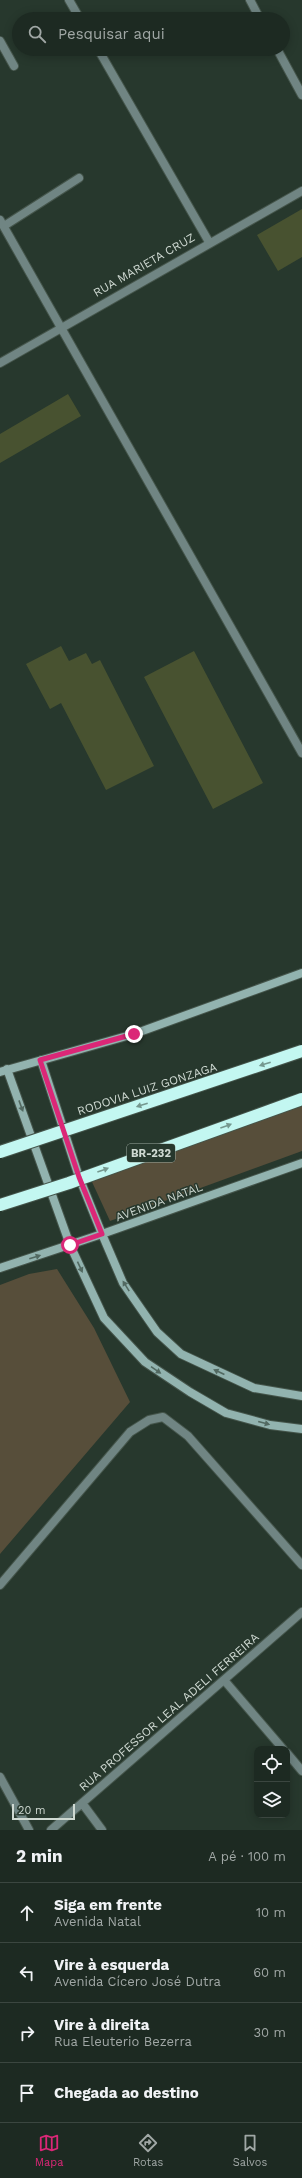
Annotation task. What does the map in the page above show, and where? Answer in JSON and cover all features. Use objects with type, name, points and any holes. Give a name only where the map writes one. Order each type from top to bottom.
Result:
[{"type":"highway","name":"RODOVIA LUIZ GONZAGA","points":[[0,1152],[302,1051]]},
{"type":"highway","name":"BR-232","points":[[0,1205],[69,1183],[302,1099]]},
{"type":"street","points":[[69,0],[76,12]]},
{"type":"street","points":[[250,0],[256,12]]},
{"type":"street","points":[[0,41],[14,66]]},
{"type":"street","points":[[102,56],[209,242]]},
{"type":"street","points":[[281,56],[302,95]]},
{"type":"street","points":[[79,178],[2,223],[62,326],[302,753]]},
{"type":"street","name":"RUA MARIETA CRUZ","points":[[0,363],[209,242],[302,191]]},
{"type":"street","points":[[302,973],[134,1034],[4,1071],[70,1245],[104,1318],[145,1362],[226,1414],[270,1425],[302,1429]]},
{"type":"street","points":[[40,1060],[79,1177],[123,1283],[157,1332],[181,1354],[254,1388],[302,1396]]},
{"type":"street","name":"AVENIDA NATAL","points":[[0,1268],[102,1234],[302,1163]]},
{"type":"street","points":[[0,1585],[130,1432],[149,1420],[163,1417],[188,1436],[302,1565]]},
{"type":"street","name":"RUA PROFESSOR LEAL ADELI FERREIRA","points":[[51,1830],[302,1612]]},
{"type":"street","points":[[224,1680],[280,1746]]},
{"type":"street","points":[[290,1757],[302,1771]]},
{"type":"street","points":[[0,1777],[29,1830]]},
{"type":"street","points":[[82,1803],[102,1830]]},
{"type":"shaded area","points":[[302,1097],[302,1151],[110,1221],[87,1171]]},
{"type":"shaded area","points":[[57,1269],[94,1328],[130,1402],[0,1554],[0,1285],[29,1274]]},
{"type":"building","points":[[302,209],[302,257],[278,271],[257,235]]},
{"type":"building","points":[[68,394],[81,416],[0,463],[0,434]]},
{"type":"building","points":[[61,646],[69,661],[86,653],[92,664],[100,660],[154,766],[106,790],[61,703],[50,709],[26,664]]},
{"type":"building","points":[[194,651],[263,783],[213,809],[144,677]]},
{"type":"route","points":[[70,1245],[102,1234],[79,1177],[40,1060],[134,1034]]}]
